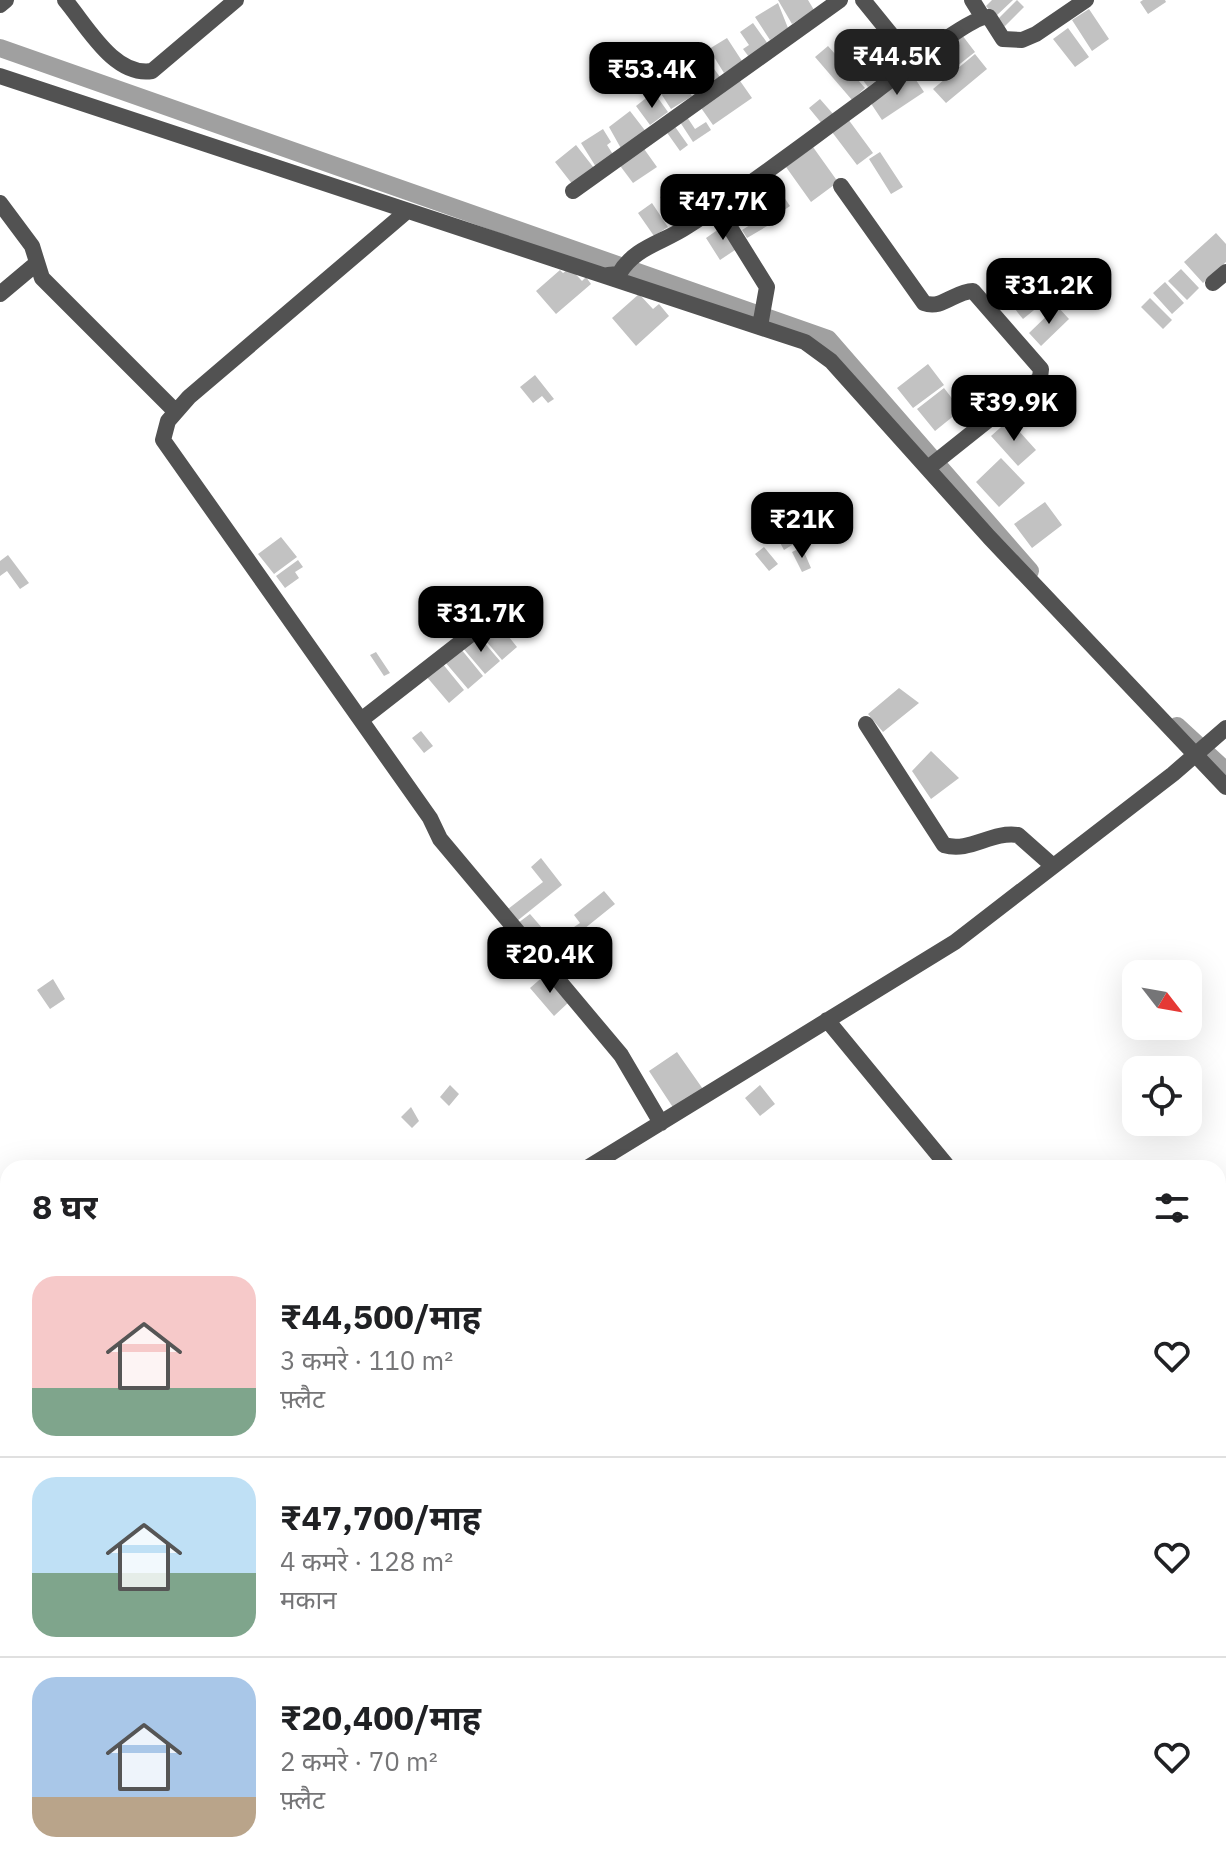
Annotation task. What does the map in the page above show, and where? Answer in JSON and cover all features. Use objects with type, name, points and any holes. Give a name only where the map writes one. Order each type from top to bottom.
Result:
[{"type":"street","points":[[0,5],[6,0]]},
{"type":"street","points":[[65,0],[115,59],[126,69],[139,73],[152,71],[236,0]]},
{"type":"street","points":[[573,191],[840,0]]},
{"type":"street","points":[[863,0],[915,64]]},
{"type":"street","points":[[972,0],[982,16]]},
{"type":"street","points":[[613,274],[628,258],[687,227],[915,64],[965,23],[982,16],[989,17],[1003,39],[1022,40],[1086,0]]},
{"type":"street","points":[[0,76],[406,212],[762,319],[805,342],[824,355],[933,463],[1199,751],[1226,787]]},
{"type":"street","points":[[841,186],[924,303],[938,305],[962,292],[973,291],[1041,369],[1040,378],[1031,386],[933,463]]},
{"type":"street","points":[[0,203],[32,246],[42,278],[175,411]]},
{"type":"street","points":[[716,205],[765,281],[768,294],[762,319]]},
{"type":"street","points":[[406,212],[175,411],[164,431],[169,453],[326,666],[430,818],[440,839],[621,1055],[661,1123]]},
{"type":"street","points":[[0,294],[37,263]]},
{"type":"street","points":[[1213,283],[1226,272]]},
{"type":"street","points":[[361,720],[506,607]]},
{"type":"street","points":[[866,724],[944,845],[955,849],[990,837],[1018,835],[1053,866]]},
{"type":"street","points":[[600,1160],[955,942],[1226,728]]},
{"type":"street","points":[[827,1020],[942,1160]]},
{"type":"building","points":[[778,0],[808,0],[814,10],[792,24]]},
{"type":"building","points":[[992,0],[1013,0],[995,17],[986,6]]},
{"type":"building","points":[[1017,0],[1024,7],[1004,27],[997,20]]},
{"type":"building","points":[[1140,2],[1166,2],[1148,14]]},
{"type":"building","points":[[778,3],[788,28],[770,40],[755,17]]},
{"type":"building","points":[[1089,9],[1109,39],[1092,51],[1072,20]]},
{"type":"building","points":[[753,23],[768,44],[749,57],[743,49],[749,45],[740,32]]},
{"type":"building","points":[[1068,28],[1089,57],[1075,67],[1053,39]]},
{"type":"building","points":[[880,30],[902,50],[893,56],[899,64],[868,87],[845,56]]},
{"type":"building","points":[[962,35],[975,52],[942,78],[929,61]]},
{"type":"building","points":[[727,38],[742,61],[724,73],[709,49]]},
{"type":"building","points":[[828,46],[865,88],[852,100],[815,57]]},
{"type":"building","points":[[703,54],[720,77],[698,93],[681,70]]},
{"type":"building","points":[[975,54],[987,69],[946,103],[933,89]]},
{"type":"building","points":[[912,74],[924,92],[882,120],[870,102]]},
{"type":"building","points":[[738,78],[752,98],[713,125],[699,105]]},
{"type":"building","points":[[683,82],[692,96],[671,109],[658,89],[665,86],[668,91]]},
{"type":"building","points":[[650,95],[655,101],[658,98],[668,112],[650,125],[636,106]]},
{"type":"building","points":[[820,99],[834,115],[823,125],[809,108]]},
{"type":"building","points":[[630,111],[647,133],[623,152],[609,127]]},
{"type":"building","points":[[687,117],[695,129],[706,122],[711,130],[693,142],[680,122]]},
{"type":"building","points":[[848,119],[873,153],[857,165],[832,132]]},
{"type":"building","points":[[671,121],[688,145],[680,151],[663,127]]},
{"type":"building","points":[[603,129],[611,142],[607,145],[614,156],[596,167],[581,143]]},
{"type":"building","points":[[576,145],[594,168],[573,185],[555,162]]},
{"type":"building","points":[[642,146],[657,167],[633,183],[618,163]]},
{"type":"building","points":[[813,147],[838,182],[811,202],[786,167]]},
{"type":"building","points":[[880,152],[903,187],[891,194],[869,159]]},
{"type":"building","points":[[769,175],[790,206],[777,215],[767,201],[773,197],[761,180]]},
{"type":"building","points":[[697,176],[714,202],[697,213],[680,187]]},
{"type":"building","points":[[750,185],[761,202],[739,217],[728,200]]},
{"type":"building","points":[[676,187],[692,212],[676,222],[660,197]]},
{"type":"building","points":[[652,203],[668,227],[654,236],[638,213]]},
{"type":"building","points":[[769,213],[774,222],[747,238],[742,230]]},
{"type":"building","points":[[726,224],[741,246],[720,260],[706,238]]},
{"type":"building","points":[[1216,233],[1226,244],[1226,262],[1203,283],[1184,262]]},
{"type":"building","points":[[570,268],[582,281],[586,277],[591,284],[556,314],[536,291],[560,270],[563,273]]},
{"type":"building","points":[[1181,269],[1199,288],[1187,300],[1168,281]]},
{"type":"building","points":[[1037,281],[1050,297],[1023,319],[1010,303]]},
{"type":"building","points":[[1165,282],[1184,303],[1172,314],[1153,293]]},
{"type":"building","points":[[639,294],[653,309],[659,304],[669,316],[636,346],[612,318]]},
{"type":"building","points":[[1150,298],[1172,320],[1163,329],[1141,307]]},
{"type":"building","points":[[1057,306],[1069,319],[1041,346],[1029,333]]},
{"type":"building","points":[[928,364],[944,385],[913,408],[897,388]]},
{"type":"building","points":[[535,375],[554,399],[548,403],[542,396],[533,403],[520,387]]},
{"type":"building","points":[[944,388],[961,410],[935,431],[917,409]]},
{"type":"building","points":[[1009,420],[1036,450],[1018,466],[991,436]]},
{"type":"building","points":[[1001,458],[1025,483],[999,507],[976,482]]},
{"type":"building","points":[[1045,502],[1062,525],[1032,548],[1014,524]]},
{"type":"building","points":[[793,529],[800,540],[784,550],[778,539]]},
{"type":"building","points":[[281,537],[297,557],[274,574],[258,554]]},
{"type":"building","points":[[764,547],[778,564],[769,571],[755,554]]},
{"type":"building","points":[[802,547],[811,568],[802,572],[792,552]]},
{"type":"building","points":[[8,555],[29,583],[20,589],[7,571],[0,576],[0,561]]},
{"type":"building","points":[[298,560],[303,567],[295,572],[299,578],[285,588],[276,576]]},
{"type":"building","points":[[497,622],[517,647],[502,660],[481,635]]},
{"type":"building","points":[[477,634],[500,661],[485,674],[462,647]]},
{"type":"building","points":[[461,649],[483,676],[468,689],[445,662]]},
{"type":"building","points":[[376,652],[390,673],[384,676],[370,655]]},
{"type":"building","points":[[442,663],[464,690],[449,703],[426,676]]},
{"type":"building","points":[[899,688],[919,703],[883,732],[868,714]]},
{"type":"building","points":[[421,731],[433,746],[424,753],[412,738]]},
{"type":"building","points":[[931,751],[959,778],[931,799],[912,771]]},
{"type":"building","points":[[541,858],[562,885],[517,921],[508,909],[543,882],[531,867]]},
{"type":"building","points":[[604,891],[615,904],[579,933],[574,927],[580,923],[574,915]]},
{"type":"building","points":[[530,914],[549,936],[537,946],[518,923]]},
{"type":"building","points":[[546,974],[570,1001],[554,1016],[530,988]]},
{"type":"building","points":[[53,979],[65,999],[50,1009],[37,990]]},
{"type":"building","points":[[677,1052],[705,1092],[676,1112],[649,1071]]},
{"type":"building","points":[[450,1085],[459,1094],[449,1106],[440,1097]]},
{"type":"building","points":[[760,1085],[775,1104],[760,1116],[745,1098]]},
{"type":"building","points":[[411,1107],[419,1121],[412,1128],[401,1117]]},
{"type":"waterway","points":[[0,48],[828,339],[1030,571]]},
{"type":"waterway","points":[[1177,726],[1226,771]]}]
